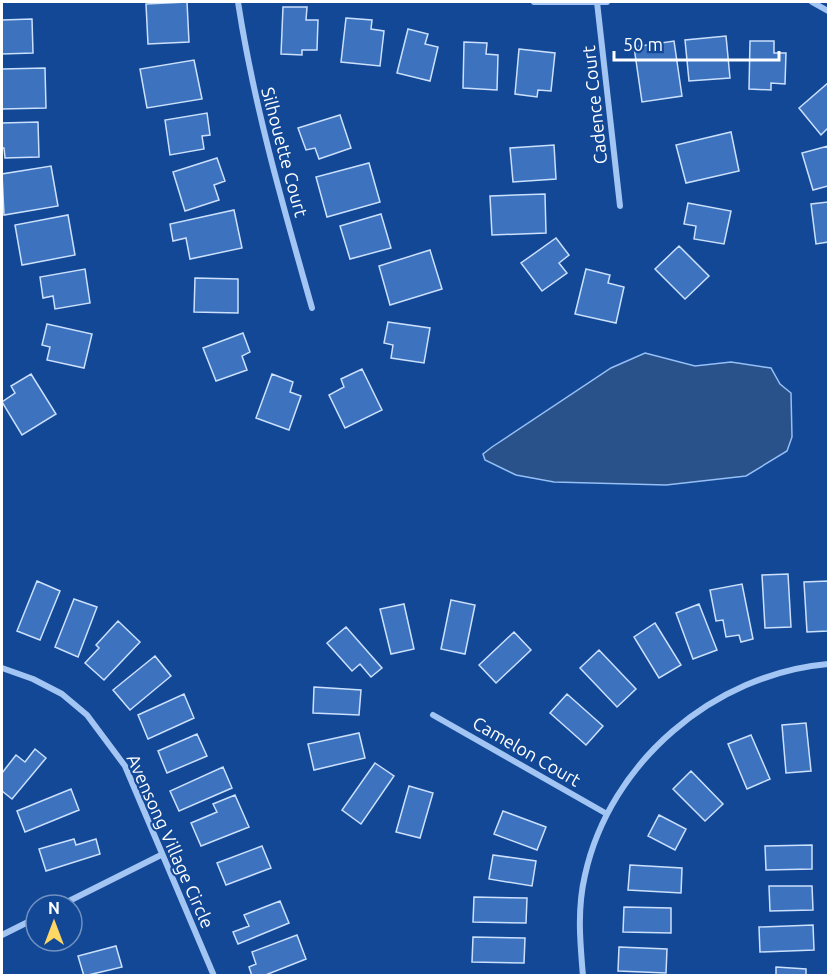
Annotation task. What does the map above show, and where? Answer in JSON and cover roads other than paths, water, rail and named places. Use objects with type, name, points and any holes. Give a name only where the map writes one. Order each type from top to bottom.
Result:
[{"type":"street","name":"Silhouette Court","points":[[238,2],[248,66],[262,130],[312,308]]},
{"type":"street","points":[[534,2],[607,2]]},
{"type":"street","name":"Cadence Court","points":[[597,2],[620,206]]},
{"type":"street","points":[[812,2],[828,11]]},
{"type":"street","points":[[583,975],[580,908],[594,844],[607,814],[637,767],[660,743],[712,702],[772,675],[805,666],[828,664]]},
{"type":"street","name":"Avensong Village Circle","points":[[2,668],[33,679],[62,694],[87,715],[125,766],[214,975]]},
{"type":"street","name":"Camelon Court","points":[[433,715],[607,814]]},
{"type":"street","points":[[84,894],[161,855]]},
{"type":"street","points":[[2,935],[24,924]]},
{"type":"water","points":[[645,353],[695,366],[731,362],[771,368],[780,384],[791,393],[792,437],[787,451],[746,476],[666,485],[554,482],[516,475],[485,460],[483,454],[492,447],[611,368]]}]
